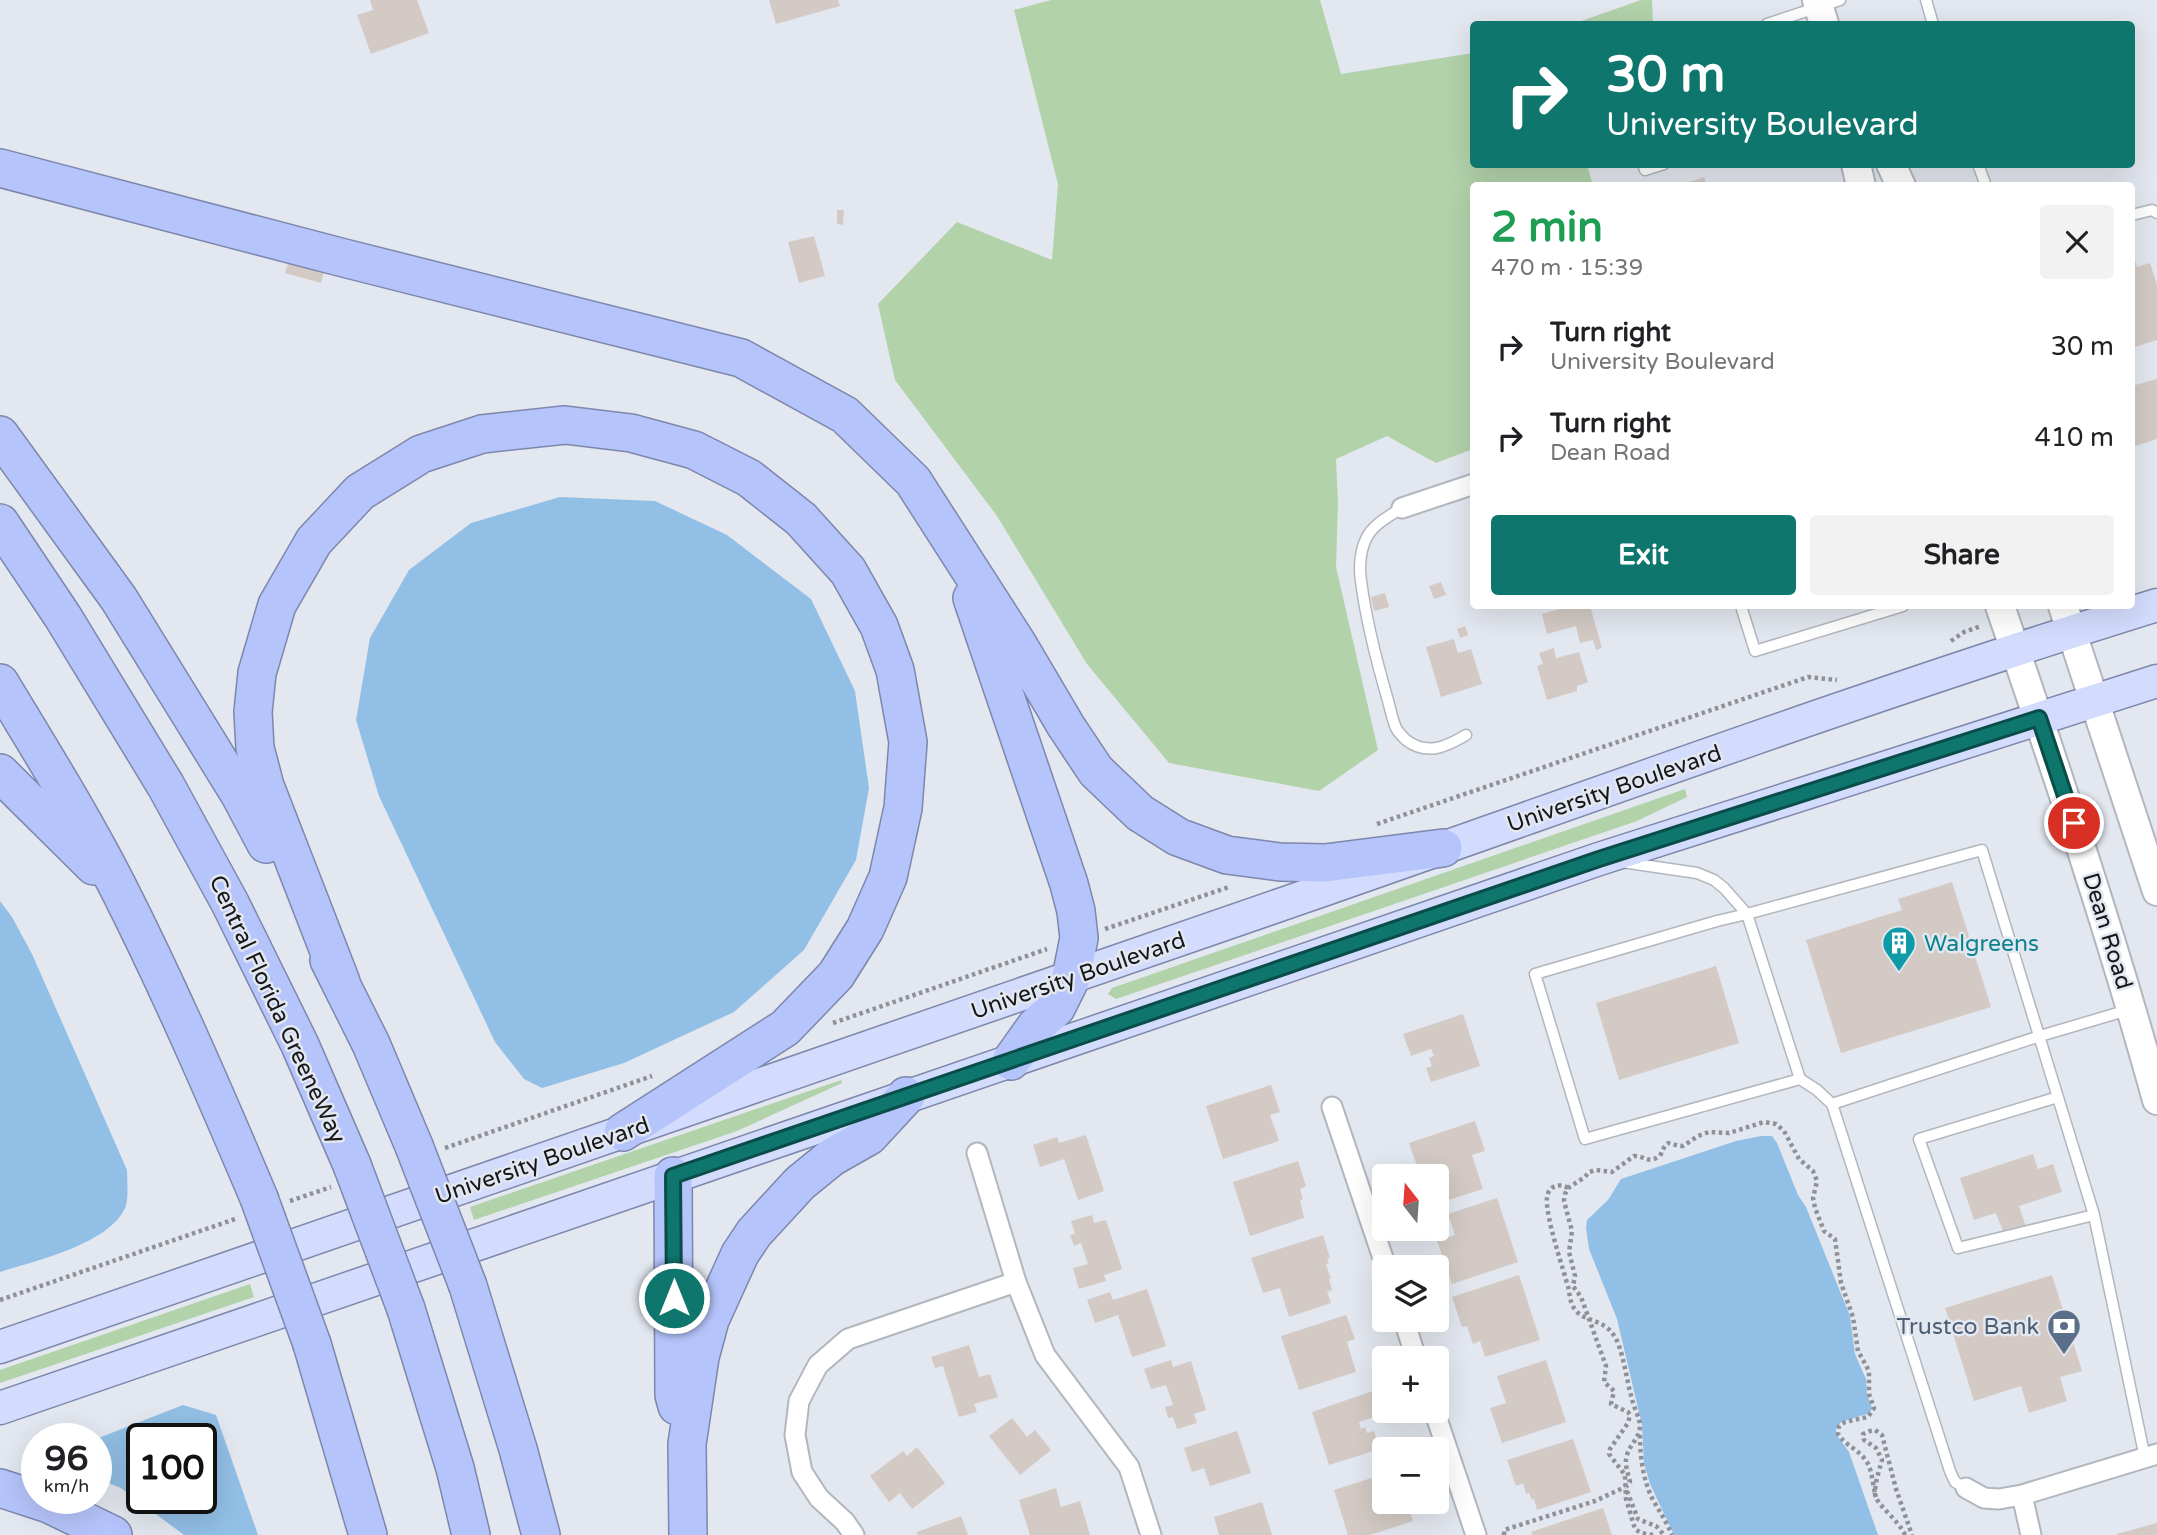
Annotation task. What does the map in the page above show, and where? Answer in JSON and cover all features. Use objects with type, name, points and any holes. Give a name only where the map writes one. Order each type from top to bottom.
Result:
[{"type":"highway","points":[[0,167],[340,257],[741,358],[845,415],[913,481],[1096,771],[1140,813],[1178,837],[1227,855],[1280,862],[1325,863],[1443,848]]},
{"type":"highway","points":[[341,982],[265,786],[255,748],[253,712],[257,673],[276,606],[314,541],[360,492],[370,485],[421,454],[482,434],[565,425],[631,433],[694,450],[749,478],[801,519],[848,571],[879,626],[895,670],[908,742],[903,808],[888,877],[865,929],[836,975],[785,1028],[623,1132]]},
{"type":"highway","points":[[0,435],[119,599],[240,795],[427,1148],[518,1449],[541,1535]]},
{"type":"highway","name":"Central Florida GreeneWay","points":[[0,523],[63,617],[166,786],[230,903],[300,1045],[344,1175],[406,1309],[455,1468],[471,1535]]},
{"type":"highway","points":[[956,551],[1069,884],[1079,938],[1071,978],[1056,1008],[1036,1026],[1011,1061]]},
{"type":"highway","points":[[0,682],[79,815],[119,889],[188,1033],[263,1206],[312,1344],[368,1535]]},
{"type":"highway","points":[[0,773],[119,889]]},
{"type":"highway","points":[[688,1535],[687,1444],[704,1340],[718,1300],[740,1254],[754,1233],[800,1182],[832,1157],[869,1136],[906,1096]]},
{"type":"highway","points":[[673,1176],[674,1395],[687,1444]]},
{"type":"highway","points":[[0,1488],[49,1504],[113,1535]]},
{"type":"main road","name":"University Boulevard","points":[[2135,608],[2157,605]]},
{"type":"main road","name":"University Boulevard","points":[[0,1347],[1071,978],[1850,704],[2015,651],[2068,619],[2132,609]]},
{"type":"main road","name":"Dean Road","points":[[2002,612],[2091,878],[2157,1100]]},
{"type":"main road","points":[[2068,619],[2157,891]]},
{"type":"main road","points":[[0,1408],[1599,859],[2157,681]]},
{"type":"street","points":[[1402,508],[1470,485]]},
{"type":"street","points":[[1332,1107],[1382,1255]]},
{"type":"street","points":[[977,1153],[1016,1282],[1045,1355],[1129,1467],[1150,1535]]},
{"type":"street","points":[[854,1535],[845,1522],[819,1498],[802,1472],[794,1435],[799,1401],[818,1365],[848,1339],[1016,1282]]},
{"type":"street","points":[[1438,1423],[1476,1535]]},
{"type":"street","points":[[1966,1488],[1984,1498],[2022,1495],[2151,1456]]},
{"type":"street","points":[[2022,1495],[2031,1535]]},
{"type":"lane","points":[[1926,0],[1932,21]]},
{"type":"lane","points":[[1781,21],[1826,11]]},
{"type":"lane","points":[[2135,214],[2151,210],[2157,213]]},
{"type":"lane","points":[[1402,508],[1375,527],[1366,538],[1361,556],[1360,579],[1367,619],[1396,729],[1405,740],[1417,747],[1432,750],[1466,735]]},
{"type":"lane","points":[[1742,609],[1755,651],[1893,609]]},
{"type":"lane","points":[[1800,1079],[1585,1139],[1535,974],[1982,850],[2094,1214],[2151,1456]]},
{"type":"lane","points":[[1599,859],[1697,873],[1714,880],[1724,888],[1747,914],[1800,1079],[1832,1104],[1950,1471],[1955,1482],[1966,1488]]},
{"type":"lane","points":[[1832,1104],[2132,1009]]},
{"type":"lane","points":[[2058,1097],[1919,1139],[1958,1248],[2094,1214]]},
{"type":"path","points":[[1941,646],[2002,612]]},
{"type":"path","points":[[1370,827],[1808,677],[1840,680]]},
{"type":"path","points":[[831,1024],[1231,886]]},
{"type":"path","points":[[427,1148],[655,1075]]},
{"type":"path","points":[[1653,1535],[1635,1529],[1624,1490],[1625,1475],[1609,1452],[1628,1423],[1630,1415],[1611,1404],[1614,1391],[1604,1382],[1606,1366],[1581,1297],[1573,1286],[1575,1276],[1569,1252],[1572,1231],[1564,1198],[1568,1188],[1589,1172],[1612,1172],[1634,1156],[1646,1160],[1654,1159],[1660,1156],[1662,1148],[1670,1142],[1683,1146],[1702,1134],[1729,1133],[1764,1122],[1781,1127],[1799,1159],[1814,1171],[1817,1181],[1813,1202],[1824,1231],[1835,1240],[1840,1277],[1853,1317],[1857,1348],[1869,1371],[1869,1394],[1874,1408],[1868,1417],[1842,1423],[1838,1434],[1866,1460],[1878,1503],[1898,1521],[1905,1535]]},
{"type":"path","points":[[0,1300],[344,1175]]},
{"type":"path","points":[[1568,1188],[1560,1185],[1552,1188],[1547,1195],[1572,1307],[1579,1314],[1609,1327],[1617,1341],[1640,1427],[1642,1465],[1652,1498],[1672,1535]]},
{"type":"path","points":[[1504,1535],[1504,1530],[1595,1501],[1625,1487],[1630,1482],[1627,1456],[1640,1427]]},
{"type":"path","points":[[1876,1497],[1877,1476],[1882,1460],[1876,1448],[1863,1437],[1870,1431],[1878,1431],[1882,1435],[1896,1489],[1912,1535]]},
{"type":"path","points":[[1625,1487],[1636,1516],[1656,1526],[1664,1535]]},
{"type":"green space","points":[[1051,0],[1320,0],[1341,74],[1470,53],[1470,168],[1588,168],[1592,182],[1470,182],[1470,450],[1436,463],[1387,436],[1336,459],[1336,567],[1378,750],[1319,791],[1169,763],[1087,664],[997,516],[895,380],[878,304],[957,222],[1052,260],[1058,184],[1014,10]]},
{"type":"green space","points":[[1641,0],[1652,0],[1653,21],[1582,21]]},
{"type":"green space","points":[[1685,789],[1687,797],[1637,821],[1116,999],[1108,994],[1112,988]]},
{"type":"green space","points":[[841,1080],[842,1083],[737,1131],[474,1220],[470,1207]]},
{"type":"green space","points":[[250,1284],[254,1297],[0,1383],[0,1370]]},
{"type":"water","points":[[560,497],[655,501],[727,535],[811,599],[855,691],[869,788],[856,860],[804,950],[734,1012],[624,1063],[542,1088],[524,1079],[495,1042],[379,796],[356,720],[370,638],[409,570],[471,523]]},
{"type":"water","points":[[0,901],[32,954],[127,1170],[127,1200],[116,1221],[104,1232],[70,1249],[0,1272]]},
{"type":"water","points":[[1772,1136],[1777,1143],[1850,1316],[1855,1354],[1866,1379],[1872,1408],[1870,1413],[1841,1422],[1836,1434],[1849,1452],[1878,1535],[1674,1535],[1650,1484],[1644,1463],[1642,1425],[1617,1319],[1589,1249],[1587,1220],[1608,1200],[1621,1179],[1736,1141]]},
{"type":"water","points":[[183,1405],[216,1415],[258,1535],[184,1535],[156,1514],[217,1514],[217,1423],[137,1423]]},
{"type":"water","points":[[126,1427],[126,1492],[112,1484],[112,1433]]},
{"type":"building","points":[[370,0],[417,0],[429,33],[371,54],[357,15],[373,10]]},
{"type":"building","points":[[769,0],[838,0],[840,6],[776,24]]},
{"type":"building","points":[[1704,177],[1706,182],[1690,182]]},
{"type":"building","points":[[837,210],[844,210],[843,225],[837,224]]},
{"type":"building","points":[[814,236],[825,276],[799,283],[788,242]]},
{"type":"building","points":[[292,250],[327,260],[321,283],[285,273]]},
{"type":"building","points":[[2135,261],[2137,267],[2150,263],[2157,285],[2157,340],[2135,347]]},
{"type":"building","points":[[2157,379],[2157,439],[2135,446],[2135,385]]},
{"type":"building","points":[[1441,582],[1446,595],[1434,599],[1429,586]]},
{"type":"building","points":[[1385,593],[1389,607],[1374,611],[1371,597]]},
{"type":"building","points":[[1560,609],[1591,609],[1602,648],[1596,650],[1593,640],[1580,643],[1576,626],[1547,634],[1542,614]]},
{"type":"building","points":[[1465,626],[1468,635],[1460,638],[1457,629]]},
{"type":"building","points":[[1454,639],[1458,653],[1471,649],[1482,684],[1441,697],[1426,647]]},
{"type":"building","points":[[1554,648],[1556,658],[1579,652],[1588,682],[1577,686],[1577,691],[1547,700],[1537,666],[1543,664],[1539,653]]},
{"type":"building","name":"Walgreens","points":[[1952,882],[1991,1007],[1841,1053],[1806,940],[1902,910],[1898,899]]},
{"type":"building","points":[[1716,966],[1739,1043],[1619,1080],[1596,1003]]},
{"type":"building","points":[[1463,1014],[1480,1066],[1431,1082],[1426,1068],[1432,1066],[1429,1058],[1434,1056],[1431,1049],[1411,1056],[1403,1034]]},
{"type":"building","points":[[1271,1085],[1280,1112],[1270,1115],[1279,1141],[1223,1159],[1206,1106]]},
{"type":"building","points":[[1475,1121],[1485,1151],[1472,1155],[1483,1189],[1449,1200],[1449,1164],[1416,1164],[1409,1143]]},
{"type":"building","points":[[1086,1135],[1104,1191],[1078,1200],[1064,1159],[1040,1167],[1033,1145],[1057,1137],[1059,1143]]},
{"type":"building","points":[[2033,1154],[2038,1169],[2053,1164],[2062,1192],[2019,1206],[2026,1227],[2004,1234],[1996,1213],[1974,1220],[1960,1178]]},
{"type":"building","points":[[1298,1161],[1306,1186],[1300,1189],[1304,1218],[1250,1236],[1233,1182]]},
{"type":"building","points":[[1497,1198],[1518,1262],[1452,1284],[1449,1255],[1442,1255],[1437,1241],[1449,1241],[1449,1237],[1455,1235],[1449,1214]]},
{"type":"building","points":[[1092,1215],[1094,1223],[1106,1220],[1122,1269],[1104,1275],[1106,1281],[1079,1289],[1073,1268],[1088,1264],[1081,1243],[1074,1246],[1070,1235],[1075,1234],[1071,1221]]},
{"type":"building","points":[[1323,1235],[1330,1258],[1326,1264],[1331,1279],[1332,1290],[1327,1292],[1331,1303],[1289,1317],[1280,1288],[1263,1293],[1251,1258]]},
{"type":"building","points":[[1519,1275],[1540,1340],[1485,1357],[1480,1341],[1473,1344],[1467,1326],[1462,1327],[1452,1297]]},
{"type":"building","points":[[2052,1275],[2082,1371],[2060,1377],[2067,1401],[2029,1413],[2021,1386],[1974,1401],[1945,1308]]},
{"type":"building","points":[[1147,1289],[1166,1346],[1132,1357],[1118,1315],[1095,1323],[1087,1300],[1110,1292],[1113,1300]]},
{"type":"building","points":[[1346,1315],[1355,1339],[1347,1342],[1356,1372],[1299,1390],[1281,1336]]},
{"type":"building","points":[[969,1345],[979,1377],[990,1374],[998,1397],[974,1404],[977,1412],[959,1417],[943,1366],[935,1368],[931,1357]]},
{"type":"building","points":[[1171,1360],[1173,1367],[1191,1361],[1206,1410],[1194,1414],[1197,1423],[1177,1429],[1173,1417],[1168,1418],[1165,1407],[1173,1405],[1166,1385],[1151,1389],[1144,1369]]},
{"type":"building","points":[[1546,1360],[1566,1422],[1502,1443],[1490,1408],[1506,1403],[1497,1376]]},
{"type":"building","points":[[1372,1391],[1372,1418],[1359,1422],[1361,1429],[1365,1427],[1367,1433],[1374,1431],[1376,1437],[1372,1437],[1372,1452],[1329,1465],[1312,1412]]},
{"type":"building","points":[[1012,1418],[1027,1437],[1035,1430],[1051,1450],[1020,1475],[989,1436]]},
{"type":"building","points":[[1237,1431],[1251,1473],[1210,1486],[1204,1468],[1192,1472],[1184,1448]]},
{"type":"building","points":[[1573,1439],[1591,1492],[1537,1510],[1534,1499],[1532,1500],[1529,1493],[1526,1494],[1523,1483],[1516,1486],[1507,1460]]},
{"type":"building","points":[[917,1447],[945,1483],[912,1509],[900,1493],[889,1502],[870,1476],[903,1451],[907,1456]]},
{"type":"building","points":[[1372,1478],[1372,1514],[1411,1514],[1413,1521],[1370,1535],[1348,1535],[1334,1490]]},
{"type":"building","points":[[1056,1488],[1061,1507],[1080,1501],[1090,1535],[1030,1535],[1019,1500]]},
{"type":"building","points":[[1262,1502],[1272,1535],[1219,1535],[1214,1517]]},
{"type":"building","points":[[1603,1508],[1612,1535],[1533,1535],[1531,1532]]},
{"type":"building","points":[[961,1516],[968,1535],[918,1535],[917,1532]]},
{"type":"building","points":[[2157,1523],[2157,1535],[2117,1535],[2117,1534]]},
{"type":"place","name":"Walgreens","points":[[1899,973]]},
{"type":"place","name":"Trustco Bank","points":[[2064,1356]]},
{"type":"route","points":[[674,1298],[673,1176],[1599,859],[2039,718],[2074,823]]}]
